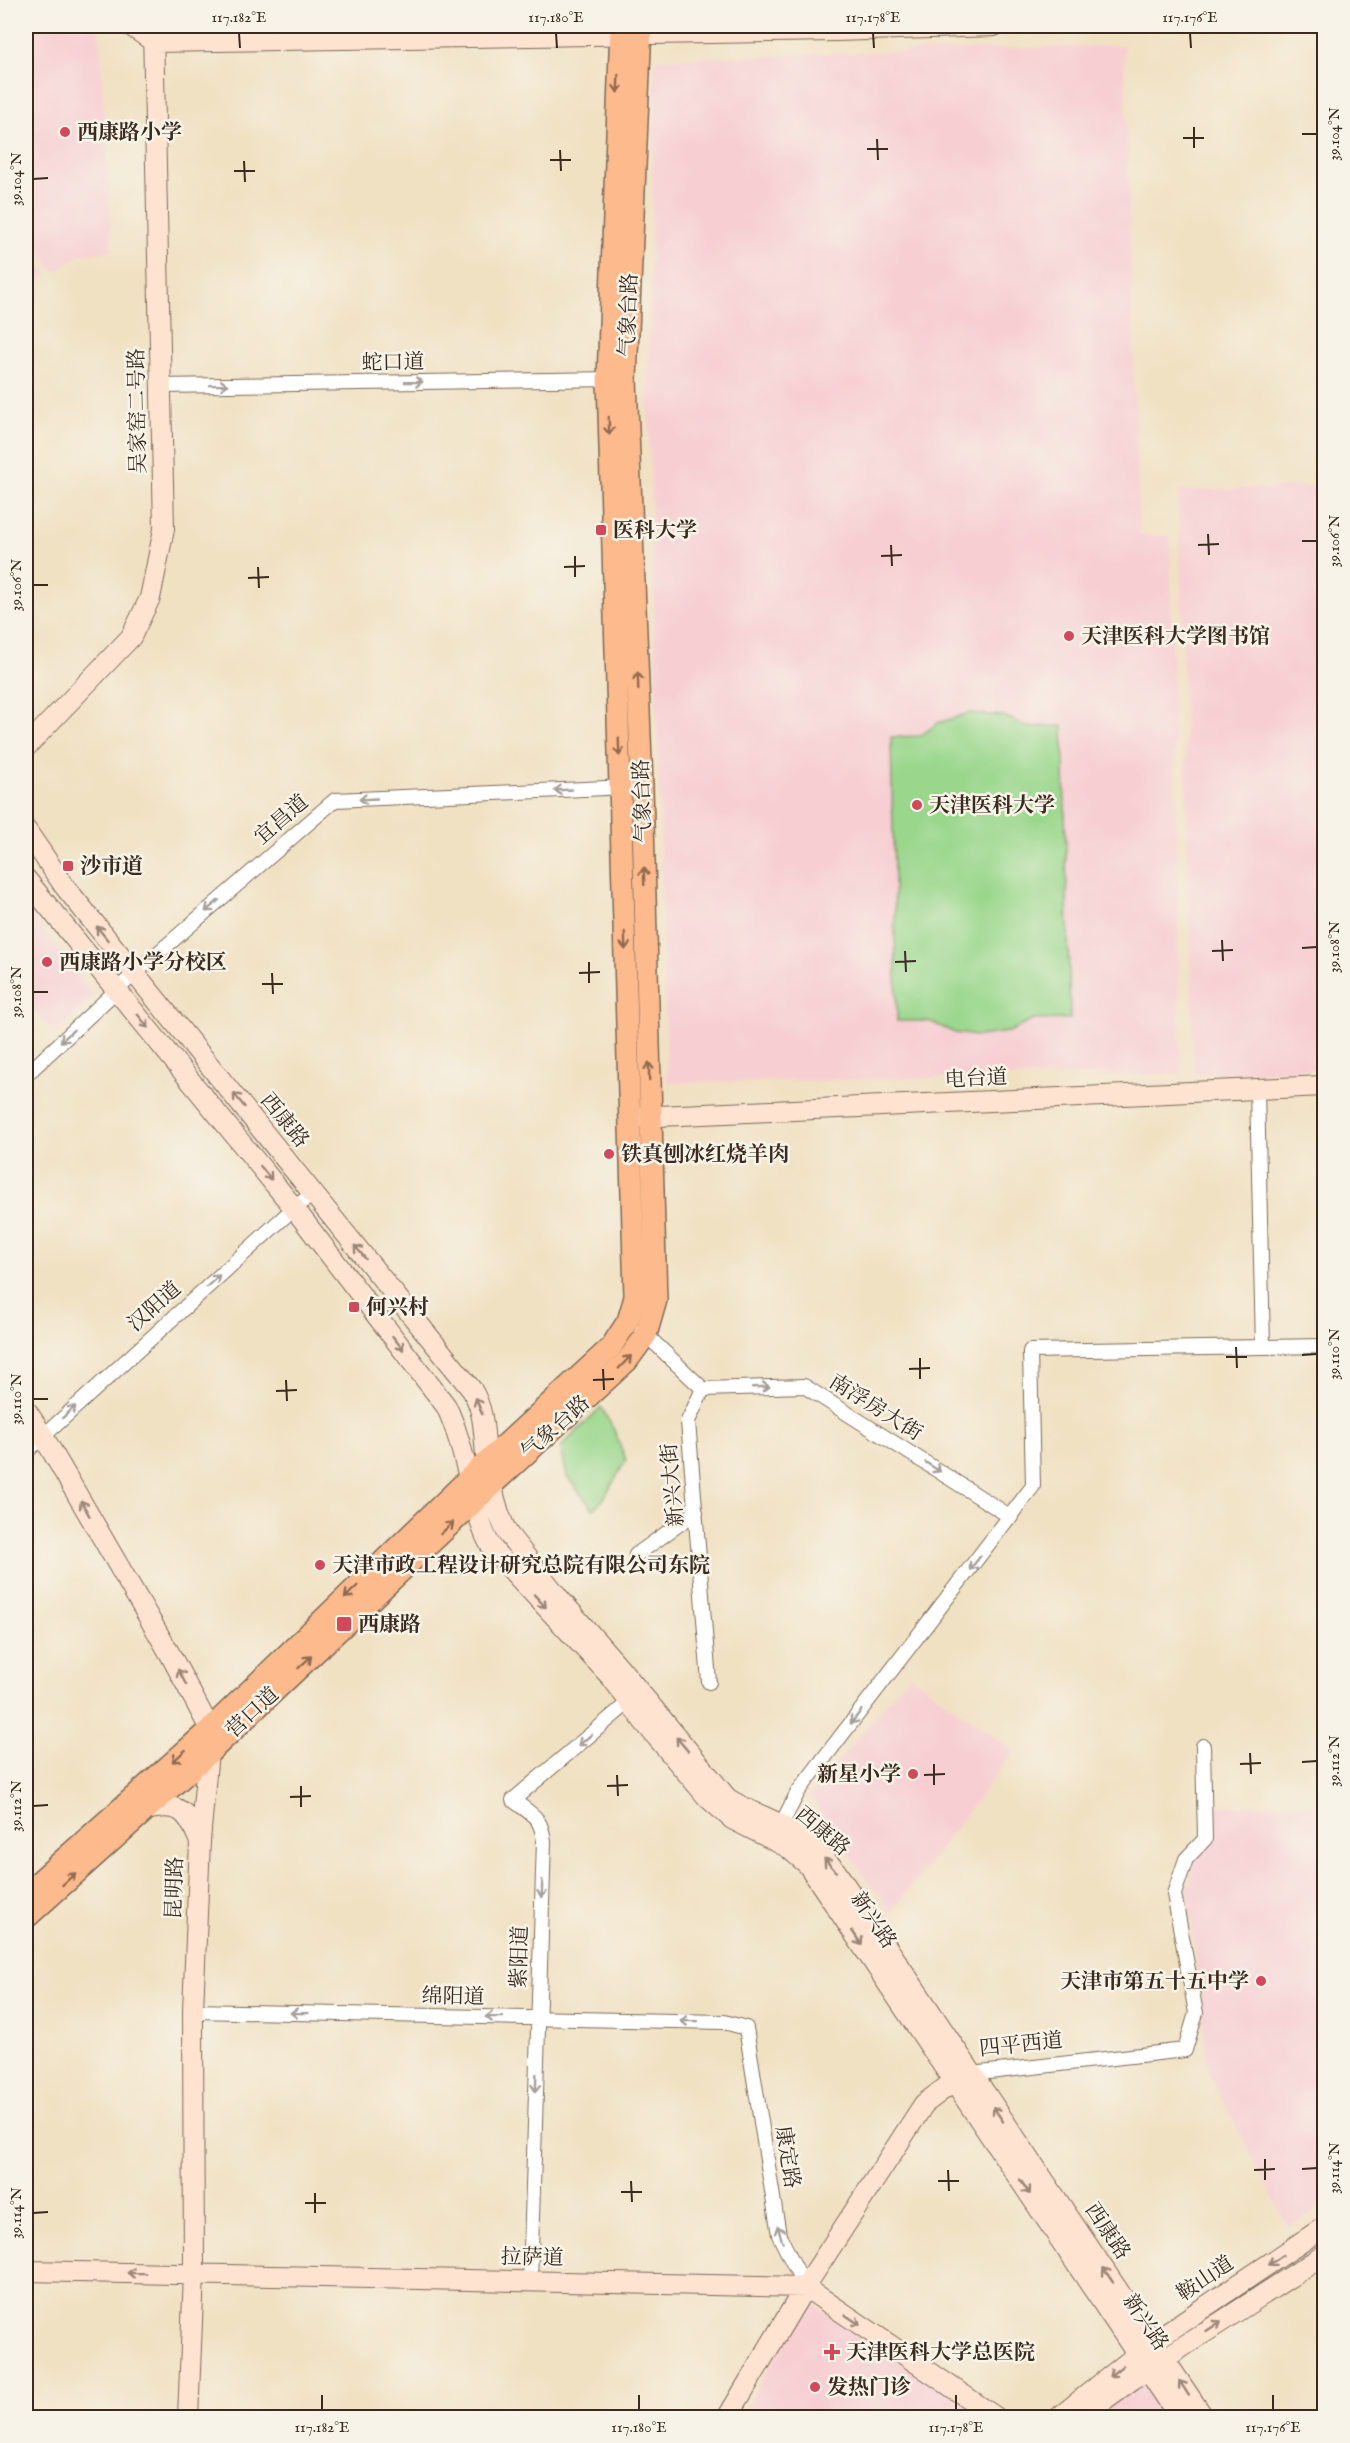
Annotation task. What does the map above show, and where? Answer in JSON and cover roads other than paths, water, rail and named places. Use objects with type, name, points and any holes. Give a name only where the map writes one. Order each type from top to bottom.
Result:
[{"type":"main road","name":"气象台路","points":[[475,1502],[627,1362],[646,1335],[656,1300],[640,1117],[620,787],[617,379],[631,30]]},
{"type":"main road","name":"气象台路","points":[[468,1479],[488,1463],[611,1347],[628,1321],[635,1297],[640,1117],[642,786],[617,379]]},
{"type":"main road","name":"营口道","points":[[26,1893],[210,1729],[468,1479]]},
{"type":"main road","name":"营口道","points":[[26,1918],[206,1756],[475,1502]]},
{"type":"street","points":[[131,26],[154,34],[631,30],[824,32],[994,26]]},
{"type":"street","name":"吴家窑二号路","points":[[26,747],[131,637],[150,598],[164,529],[154,34]]},
{"type":"street","name":"蛇口道","points":[[160,386],[617,379]]},
{"type":"street","name":"宜昌道","points":[[26,1075],[135,973],[335,800],[642,786]]},
{"type":"street","name":"西康路","points":[[26,830],[65,887],[472,1390],[481,1405],[488,1463],[502,1522],[508,1534],[727,1798],[748,1811],[781,1825],[808,1844],[835,1870],[962,2078]]},
{"type":"street","points":[[26,879],[294,1208],[446,1406],[458,1436],[475,1502]]},
{"type":"street","name":"电台道","points":[[640,1117],[1324,1086]]},
{"type":"street","points":[[1257,1089],[1263,1347]]},
{"type":"street","name":"汉阳道","points":[[26,1452],[294,1208],[313,1194]]},
{"type":"street","points":[[628,1321],[703,1389]]},
{"type":"street","points":[[781,1825],[798,1792],[1033,1486],[1030,1352],[1324,1346]]},
{"type":"street","name":"南浮房大街","points":[[703,1389],[804,1386],[1011,1517]]},
{"type":"street","name":"新兴大街","points":[[703,1389],[688,1421],[710,1682]]},
{"type":"street","points":[[26,1410],[170,1654],[210,1729]]},
{"type":"street","name":"新兴路","points":[[475,1502],[479,1523],[495,1552],[612,1678],[660,1743],[718,1808],[732,1819],[787,1847],[808,1865],[962,2078],[1152,2355],[1180,2418]]},
{"type":"street","points":[[636,1555],[696,1512]]},
{"type":"street","name":"紫阳道","points":[[530,2281],[544,1841],[542,1826],[534,1816],[513,1800],[629,1702]]},
{"type":"street","name":"昆明路","points":[[188,2418],[194,2274],[194,2011],[200,1841],[210,1729]]},
{"type":"street","name":"四平西道","points":[[962,2078],[1185,2050],[1196,2013],[1173,1894],[1186,1859],[1205,1839],[1203,1746]]},
{"type":"street","points":[[145,1810],[165,1807],[183,1811],[192,1821],[200,1841]]},
{"type":"street","name":"绵阳道","points":[[194,2011],[724,2022],[746,2028]]},
{"type":"street","name":"康定路","points":[[746,2028],[779,2235],[805,2287]]},
{"type":"street","points":[[727,2418],[805,2287],[924,2104],[962,2078]]},
{"type":"street","name":"鞍山道","points":[[1058,2418],[1152,2355],[1324,2227]]},
{"type":"street","name":"鞍山道","points":[[1079,2418],[1152,2355],[1324,2255]]},
{"type":"street","name":"拉萨道","points":[[26,2271],[805,2287]]},
{"type":"street","points":[[805,2287],[997,2418]]},
{"type":"street","points":[[1152,2355],[1203,2418]]},
{"type":"place","name":"西康路小学","points":[[65,132]]},
{"type":"place","name":"医科大学","points":[[601,530]]},
{"type":"place","name":"天津医科大学图书馆","points":[[1069,636]]},
{"type":"place","name":"天津医科大学","points":[[917,805]]},
{"type":"place","name":"沙市道","points":[[68,866]]},
{"type":"place","name":"西康路小学分校区","points":[[47,962]]},
{"type":"place","name":"铁真刨冰红烧羊肉","points":[[609,1154]]},
{"type":"place","name":"何兴村","points":[[354,1307]]},
{"type":"place","name":"天津市政工程设计研究总院有限公司东院","points":[[320,1565]]},
{"type":"place","name":"西康路","points":[[344,1624]]},
{"type":"place","name":"新星小学","points":[[913,1774]]},
{"type":"place","name":"天津市第五十五中学","points":[[1261,1981]]},
{"type":"place","name":"天津医科大学总医院","points":[[832,2352]]},
{"type":"place","name":"发热门诊","points":[[815,2387]]}]
